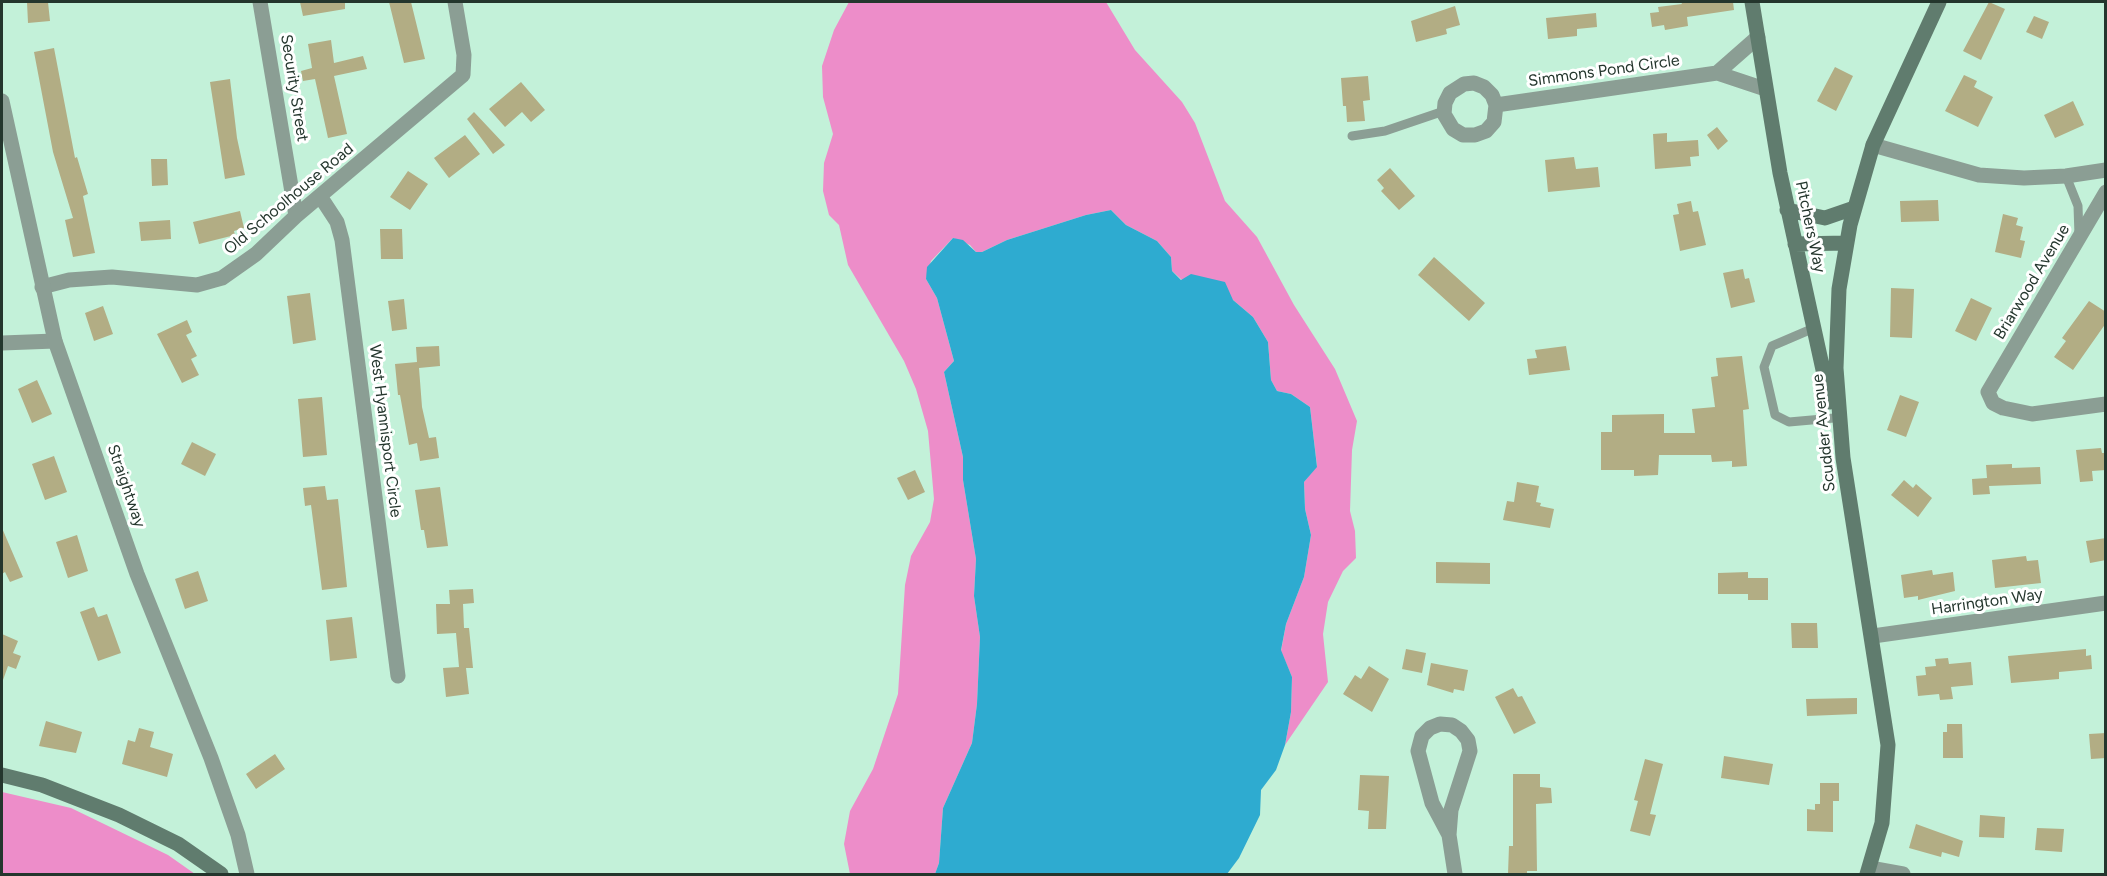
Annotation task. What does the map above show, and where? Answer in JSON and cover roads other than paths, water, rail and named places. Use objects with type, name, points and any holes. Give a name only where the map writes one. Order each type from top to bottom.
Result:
[{"type":"main road","name":"Pitchers Way","points":[[1752,2],[1787,210],[1843,458]]},
{"type":"main road","name":"Scudder Avenue","points":[[1868,871],[1882,823],[1888,745],[1873,636],[1843,458],[1836,368],[1836,326],[1846,243],[1873,145],[1940,2]]},
{"type":"main road","points":[[1787,210],[1825,218],[1854,208]]},
{"type":"main road","points":[[1795,244],[1846,243]]},
{"type":"main road","points":[[2,775],[52,788],[119,815],[178,844],[221,874]]},
{"type":"street","name":"Security Street","points":[[260,2],[296,216]]},
{"type":"street","name":"Old Schoolhouse Road","points":[[42,287],[89,278],[138,279],[183,285],[212,282],[256,254],[296,216],[464,75],[464,55],[455,2]]},
{"type":"street","points":[[1717,73],[1758,37]]},
{"type":"street","name":"Simmons Pond Circle","points":[[1496,105],[1717,73],[1765,89]]},
{"type":"street","points":[[1469,83],[1485,87],[1492,95],[1496,105],[1494,122],[1486,131],[1475,135],[1463,135],[1453,129],[1444,111],[1450,93],[1458,86],[1469,83]]},
{"type":"street","name":"Straightway","points":[[2,100],[55,341],[137,574],[211,758],[238,835],[247,874]]},
{"type":"street","points":[[1873,145],[1979,175],[2024,178],[2066,176],[2106,170]]},
{"type":"street","name":"Briarwood Avenue","points":[[2106,192],[1988,391],[1992,403],[2002,408],[2032,414],[2106,404]]},
{"type":"street","name":"West Hyannisport Circle","points":[[320,196],[337,222],[342,240],[398,676]]},
{"type":"street","points":[[2,343],[55,341]]},
{"type":"street","name":"Harrington Way","points":[[1873,636],[2106,603]]},
{"type":"street","points":[[1449,835],[1432,803],[1418,751],[1422,736],[1430,728],[1440,724],[1452,725],[1461,731],[1468,740],[1470,751],[1454,796],[1449,835],[1455,874]]},
{"type":"street","points":[[1868,871],[1903,874]]},
{"type":"lane","points":[[1352,136],[1385,131],[1444,111]]},
{"type":"lane","points":[[2066,176],[2078,206],[2079,241]]},
{"type":"lane","points":[[1814,328],[1772,346],[1764,367],[1774,415],[1790,422],[1834,418]]},
{"type":"water","points":[[1111,210],[1126,225],[1157,241],[1171,257],[1172,271],[1181,280],[1191,274],[1225,282],[1233,300],[1253,317],[1268,342],[1271,380],[1277,391],[1291,394],[1310,407],[1317,467],[1304,482],[1305,509],[1311,535],[1304,577],[1286,624],[1281,650],[1292,677],[1291,712],[1285,745],[1276,770],[1261,790],[1260,815],[1239,858],[1227,874],[935,874],[939,863],[943,808],[972,743],[977,704],[980,637],[974,596],[976,559],[963,480],[963,457],[944,372],[954,361],[937,298],[926,279],[927,267],[953,238],[963,240],[976,252],[982,252],[1007,240],[1086,215]]}]
